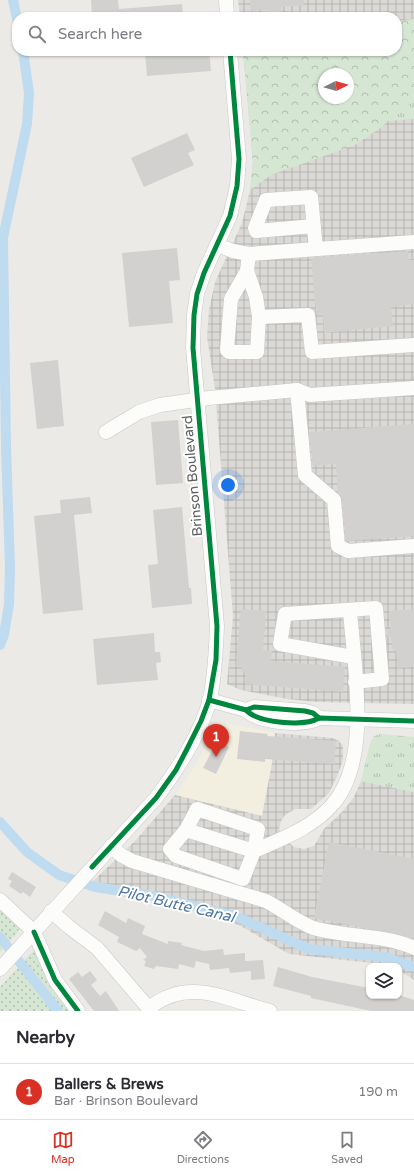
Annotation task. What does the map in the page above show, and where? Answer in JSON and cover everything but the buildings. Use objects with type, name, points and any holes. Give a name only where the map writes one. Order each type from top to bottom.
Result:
[{"type":"street","points":[[226,0],[227,12]]},
{"type":"street","name":"Brinson Boulevard","points":[[0,969],[156,798],[176,770],[201,721],[209,700],[216,660],[217,626],[193,348],[194,315],[197,294],[204,273],[230,216],[238,186],[240,159],[230,56]]},
{"type":"street","points":[[314,226],[316,250]]},
{"type":"street","points":[[217,244],[232,251],[249,254],[414,242]]},
{"type":"street","points":[[247,271],[256,298],[259,317],[257,352],[229,352],[227,350],[231,299],[247,271],[249,254]]},
{"type":"street","points":[[259,317],[308,314],[312,352],[414,345]]},
{"type":"street","points":[[106,432],[139,412],[160,405],[209,398],[296,390],[310,395],[414,388]]},
{"type":"street","points":[[296,390],[305,476],[334,500],[338,546],[348,551],[414,546]]},
{"type":"street","points":[[353,657],[280,644],[285,614],[350,611],[376,608],[382,679],[355,682]]},
{"type":"street","points":[[186,830],[254,851],[303,828],[331,806],[340,795],[350,775],[356,752],[357,719],[350,611]]},
{"type":"street","points":[[209,700],[246,710],[257,718],[286,722],[308,722],[319,718],[414,721]]},
{"type":"street","points":[[197,809],[258,829],[254,851],[243,879],[176,856],[170,849],[186,830],[197,809]]},
{"type":"street","points":[[111,846],[121,855],[132,861],[266,901],[284,910],[308,926],[396,942],[414,948]]},
{"type":"street","points":[[0,900],[31,935],[55,980],[78,1011]]},
{"type":"street","points":[[51,912],[97,948],[150,1010],[165,998],[175,993],[191,991],[209,992],[270,1011]]},
{"type":"shaded area","points":[[238,0],[414,0],[414,704],[317,702],[287,699],[241,690],[227,684],[233,616],[215,389],[207,337],[209,310],[215,282],[242,223],[250,190],[253,162],[243,56],[402,56],[402,12],[239,12]]},
{"type":"shaded area","points":[[218,722],[275,733],[272,763],[262,816],[175,795],[196,765]]},
{"type":"shaded area","points":[[275,733],[333,738],[339,741],[343,746],[343,759],[329,793],[311,809],[295,809],[285,815],[281,821],[279,829],[285,839],[294,847],[304,849],[314,846],[324,829],[343,811],[354,797],[361,781],[414,792],[414,980],[402,972],[402,963],[372,963],[289,954],[239,925],[205,913],[141,898],[112,895],[87,887],[136,840],[175,795],[262,816],[272,763]]},
{"type":"green space","points":[[414,19],[414,101],[402,106],[382,127],[355,145],[271,175],[250,190],[253,162],[243,56],[402,56],[402,20]]},
{"type":"green space","points":[[414,101],[414,119],[387,121],[402,106]]},
{"type":"green space","points":[[381,734],[414,737],[414,792],[361,781],[370,743],[374,736]]},
{"type":"green space","points":[[0,896],[26,919],[16,934],[0,952]]},
{"type":"green space","points":[[44,939],[68,992],[84,1011],[0,1011],[0,987]]},
{"type":"waterway","name":"Pilot Butte Canal","points":[[13,0],[16,12]]},
{"type":"waterway","name":"Pilot Butte Canal","points":[[0,645],[4,635],[9,604],[10,567],[6,447],[3,238],[27,124],[29,93],[24,56]]},
{"type":"waterway","name":"Pilot Butte Canal","points":[[0,822],[27,852],[59,875],[95,887],[149,895],[235,916],[309,949],[385,957],[414,967]]},
{"type":"waterway","points":[[0,937],[58,1011]]},
{"type":"cycle path","points":[[92,867],[156,798],[176,770],[201,721],[209,700],[216,660],[217,626],[193,348],[194,315],[197,294],[204,273],[230,216],[237,186],[239,159],[230,56]]},
{"type":"cycle path","points":[[209,700],[246,710],[254,707],[305,711],[313,713],[319,718]]},
{"type":"cycle path","points":[[246,710],[260,718],[270,721],[292,723],[312,721],[319,718],[414,721]]},
{"type":"cycle path","points":[[34,932],[55,980],[78,1011]]},
{"type":"place","name":"Ballers & Brews","points":[[216,757]]}]
